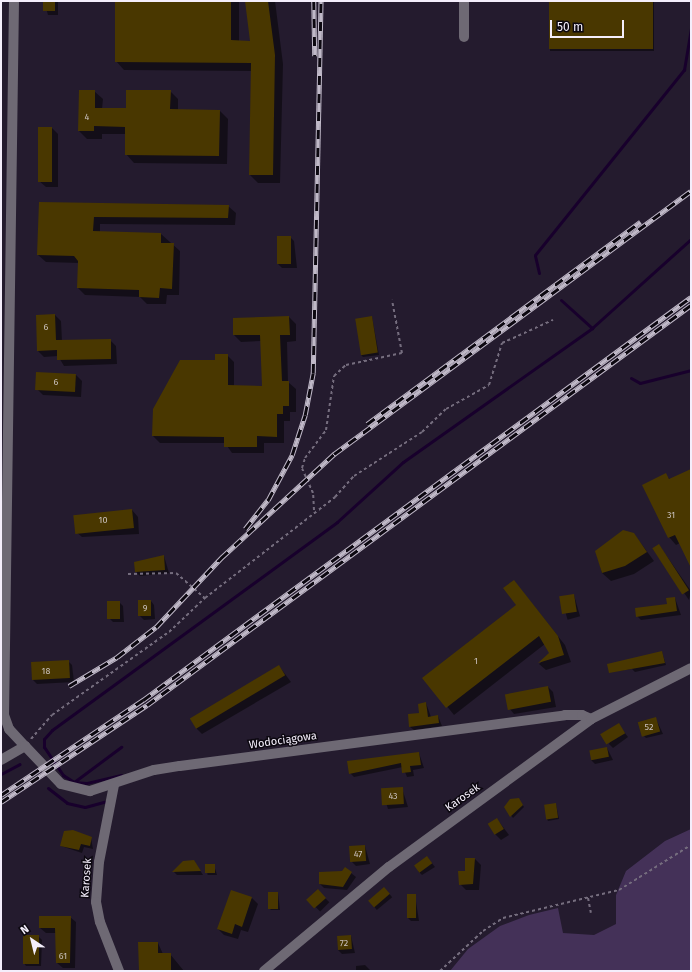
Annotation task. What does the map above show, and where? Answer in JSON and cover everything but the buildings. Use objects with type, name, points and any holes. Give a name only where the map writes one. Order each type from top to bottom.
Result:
[{"type":"street","name":"Wodociągowa","points":[[14,1],[2,629],[4,715],[9,729],[53,777],[70,788],[90,792],[154,770],[180,766],[565,715],[582,715],[591,719]]},
{"type":"street","points":[[464,1],[464,37]]},
{"type":"street","name":"Karosek","points":[[264,971],[389,867],[591,719],[691,668]]},
{"type":"street","points":[[1,760],[25,746]]},
{"type":"street","name":"Karosek","points":[[114,785],[99,862],[96,902],[100,922],[118,971]]},
{"type":"path","points":[[314,510],[313,493],[302,468],[305,458],[326,430],[334,376],[346,365],[402,353],[392,300]]},
{"type":"path","points":[[25,746],[52,715],[169,632],[205,598],[260,558],[314,510],[335,497],[354,476],[422,432],[446,409],[489,385],[502,343],[553,320]]},
{"type":"path","points":[[128,574],[176,573],[205,598]]},
{"type":"path","points":[[440,971],[502,918],[588,898],[637,882],[691,845]]},
{"type":"path","points":[[588,898],[591,913]]},
{"type":"shaded area","points":[[691,829],[691,971],[450,971],[468,949],[500,926],[529,915],[558,908],[563,933],[594,935],[616,924],[616,895],[626,871],[665,841]]},
{"type":"waterway","points":[[539,273],[535,255],[684,70],[691,28]]},
{"type":"waterway","points":[[121,775],[86,783],[74,782],[63,775],[44,747],[44,739],[52,730],[337,522],[403,462],[592,328],[691,239]]},
{"type":"waterway","points":[[561,300],[592,328]]},
{"type":"waterway","points":[[631,378],[640,383],[691,370]]},
{"type":"waterway","points":[[74,782],[121,747]]},
{"type":"waterway","points":[[1,774],[20,764]]},
{"type":"waterway","points":[[48,788],[67,803],[85,807],[104,802]]},
{"type":"railway","points":[[314,1],[315,56]]},
{"type":"railway","points":[[245,529],[268,500],[292,455],[305,415],[313,373],[321,1]]},
{"type":"railway","points":[[69,686],[117,657],[156,627],[221,558],[334,454],[691,191]]},
{"type":"railway","points":[[367,424],[640,222]]},
{"type":"railway","points":[[1,795],[143,700],[691,297]]},
{"type":"railway","points":[[1,802],[147,705],[691,305]]}]
